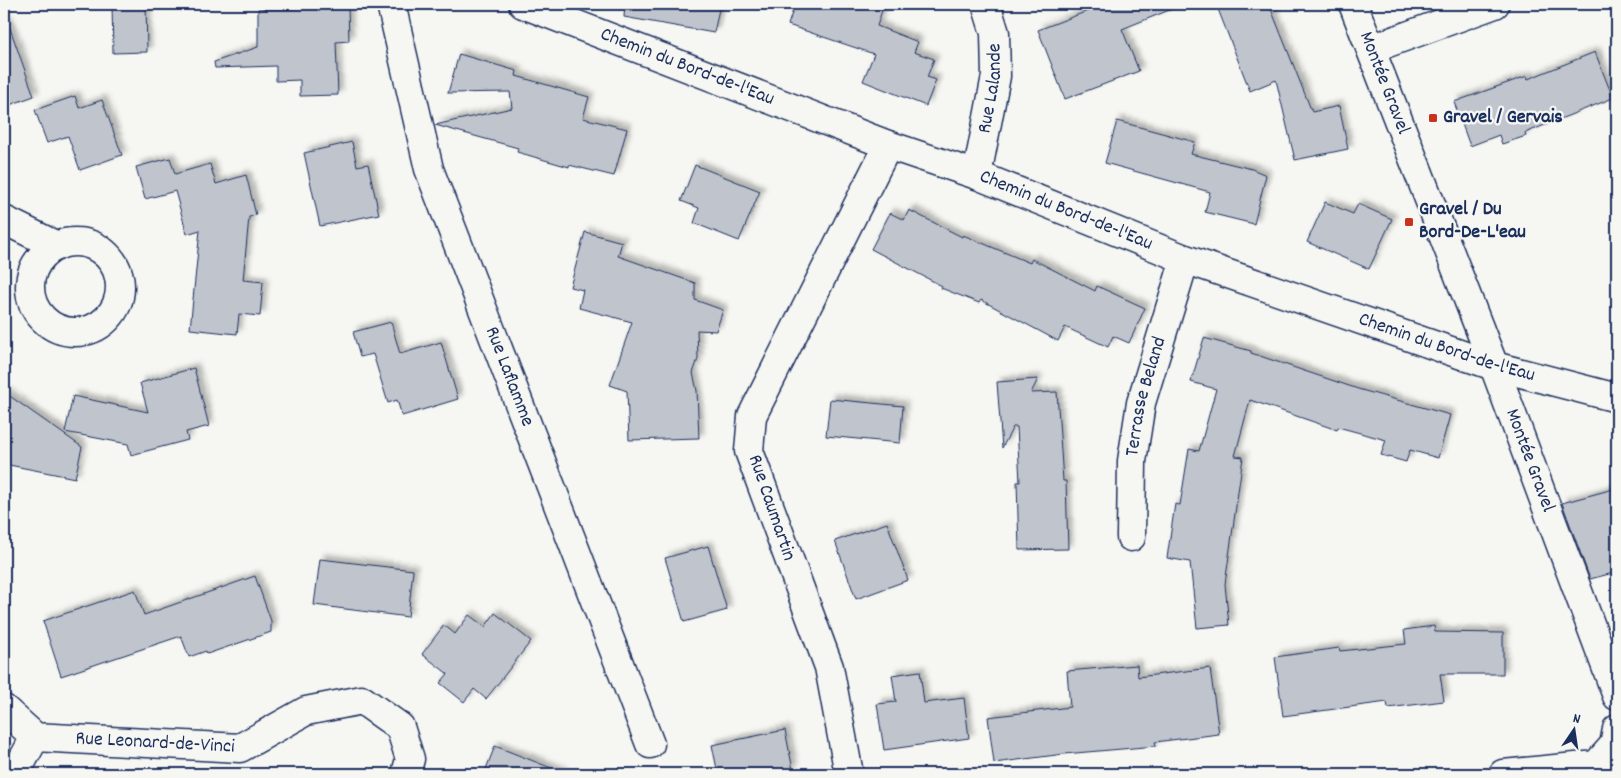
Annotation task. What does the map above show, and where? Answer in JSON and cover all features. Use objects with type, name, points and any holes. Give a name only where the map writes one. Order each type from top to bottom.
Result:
[{"type":"street","name":"Rue Laflamme","points":[[391,4],[429,169],[650,744]]},
{"type":"street","name":"Chemin du Bord-de-l'Eau","points":[[523,4],[888,145],[977,175],[1185,259],[1494,366],[1617,398]]},
{"type":"street","name":"Rue Lalande","points":[[977,175],[996,76],[995,33],[986,4]]},
{"type":"street","name":"Montée Gravel","points":[[1353,4],[1494,366],[1617,696]]},
{"type":"street","points":[[1371,49],[1495,4]]},
{"type":"street","name":"Rue Caumartin","points":[[849,774],[829,667],[749,451],[752,416],[888,145]]},
{"type":"street","points":[[4,220],[57,246]]},
{"type":"street","name":"Terrasse Beland","points":[[1131,537],[1132,461],[1141,403],[1185,259]]},
{"type":"street","name":"Rue Leonard-de-Vinci","points":[[35,737],[240,748],[306,711],[362,700],[400,727],[410,759],[406,774]]},
{"type":"street","points":[[4,709],[35,737],[15,774]]},
{"type":"street","points":[[1503,774],[1596,764],[1614,746],[1617,729]]},
{"type":"building","points":[[112,4],[146,4],[147,52],[113,53]]},
{"type":"building","points":[[625,4],[720,4],[714,33],[624,17]]},
{"type":"building","points":[[795,4],[884,4],[877,26],[918,42],[914,52],[934,59],[927,77],[936,80],[926,106],[863,81],[874,54],[788,25]]},
{"type":"building","points":[[1106,4],[1182,5],[1122,29],[1139,71],[1065,99],[1038,30]]},
{"type":"building","points":[[1216,4],[1269,4],[1312,112],[1339,106],[1348,149],[1295,160],[1276,80],[1250,91]]},
{"type":"building","points":[[348,7],[349,41],[336,42],[338,95],[300,96],[300,80],[276,81],[276,66],[215,68],[214,62],[258,47],[258,9]]},
{"type":"building","points":[[7,20],[34,96],[4,107],[4,21]]},
{"type":"building","points":[[1595,52],[1613,98],[1525,133],[1526,136],[1502,144],[1499,135],[1470,146],[1454,102],[1527,76],[1528,79]]},
{"type":"building","points":[[459,54],[517,71],[516,76],[589,97],[583,118],[627,129],[614,176],[569,165],[569,167],[517,152],[518,148],[435,125],[512,108],[510,92],[448,93]]},
{"type":"building","points":[[75,96],[79,108],[102,100],[122,155],[80,170],[68,136],[47,143],[35,110]]},
{"type":"building","points":[[1117,121],[1195,142],[1191,154],[1252,169],[1266,175],[1254,224],[1205,212],[1210,192],[1105,163]]},
{"type":"building","points":[[352,142],[357,166],[368,164],[379,214],[320,226],[304,153]]},
{"type":"building","points":[[170,158],[175,174],[210,164],[216,184],[246,175],[256,215],[249,217],[243,280],[263,282],[260,316],[239,314],[237,334],[190,329],[200,230],[187,234],[175,191],[145,199],[136,167]]},
{"type":"building","points":[[695,165],[760,191],[739,241],[694,223],[699,208],[681,201]]},
{"type":"building","points":[[1325,202],[1353,214],[1358,204],[1392,219],[1369,269],[1307,242]]},
{"type":"building","points":[[909,210],[962,237],[963,235],[1030,263],[1032,259],[1095,291],[1097,286],[1145,308],[1129,343],[1113,336],[1108,347],[1065,327],[1058,341],[981,300],[979,303],[941,288],[942,286],[871,249],[890,213],[904,220]]},
{"type":"building","points":[[585,232],[622,242],[618,256],[695,283],[695,300],[723,310],[716,331],[697,330],[698,359],[693,373],[697,391],[699,438],[629,440],[627,391],[610,385],[632,322],[579,308],[583,290],[570,287]]},
{"type":"building","points":[[391,322],[400,354],[441,342],[458,399],[402,416],[397,400],[388,403],[373,354],[360,357],[353,332]]},
{"type":"building","points":[[1204,338],[1251,351],[1251,353],[1358,389],[1450,415],[1438,458],[1410,450],[1406,462],[1381,455],[1386,440],[1338,427],[1337,430],[1250,400],[1235,456],[1243,457],[1225,584],[1229,625],[1197,628],[1190,562],[1167,558],[1175,504],[1180,505],[1189,449],[1199,451],[1216,389],[1191,382]]},
{"type":"building","points":[[194,368],[209,426],[186,432],[188,440],[131,455],[128,444],[65,432],[73,396],[148,412],[140,383]]},
{"type":"building","points":[[1038,379],[1031,393],[1057,392],[1063,481],[1066,481],[1068,549],[1019,550],[1017,482],[1020,482],[1017,427],[1013,427],[1002,448],[997,382]]},
{"type":"building","points":[[4,392],[82,447],[75,478],[4,464]]},
{"type":"building","points":[[830,399],[903,406],[900,443],[826,436]]},
{"type":"building","points":[[1617,488],[1617,572],[1590,579],[1562,503]]},
{"type":"building","points":[[887,523],[908,580],[856,599],[835,541]]},
{"type":"building","points":[[708,546],[727,610],[684,622],[665,558]]},
{"type":"building","points":[[320,559],[413,570],[408,617],[314,605]]},
{"type":"building","points":[[255,576],[271,621],[271,632],[207,654],[206,651],[189,657],[181,636],[61,676],[43,621],[135,590],[144,615]]},
{"type":"building","points":[[495,613],[531,641],[486,699],[474,689],[464,702],[440,683],[448,674],[422,654],[444,625],[455,634],[469,615],[485,627]]},
{"type":"building","points":[[1434,626],[1435,632],[1503,633],[1503,674],[1440,674],[1444,701],[1388,708],[1387,702],[1283,716],[1275,657],[1339,648],[1340,651],[1406,644],[1404,630]]},
{"type":"building","points":[[1137,665],[1138,677],[1210,668],[1219,734],[1155,742],[1156,746],[1064,754],[994,763],[988,717],[1070,707],[1067,671]]},
{"type":"building","points":[[920,671],[924,703],[964,698],[969,738],[884,750],[877,704],[896,702],[892,675]]},
{"type":"building","points":[[785,730],[793,770],[772,774],[718,774],[712,745]]},
{"type":"building","points":[[495,746],[564,773],[484,774]]},
{"type":"place","name":"Gravel / Gervais","points":[[1433,118]]},
{"type":"place","name":"Gravel / Du Bord-De-L'eau","points":[[1409,222]]}]
